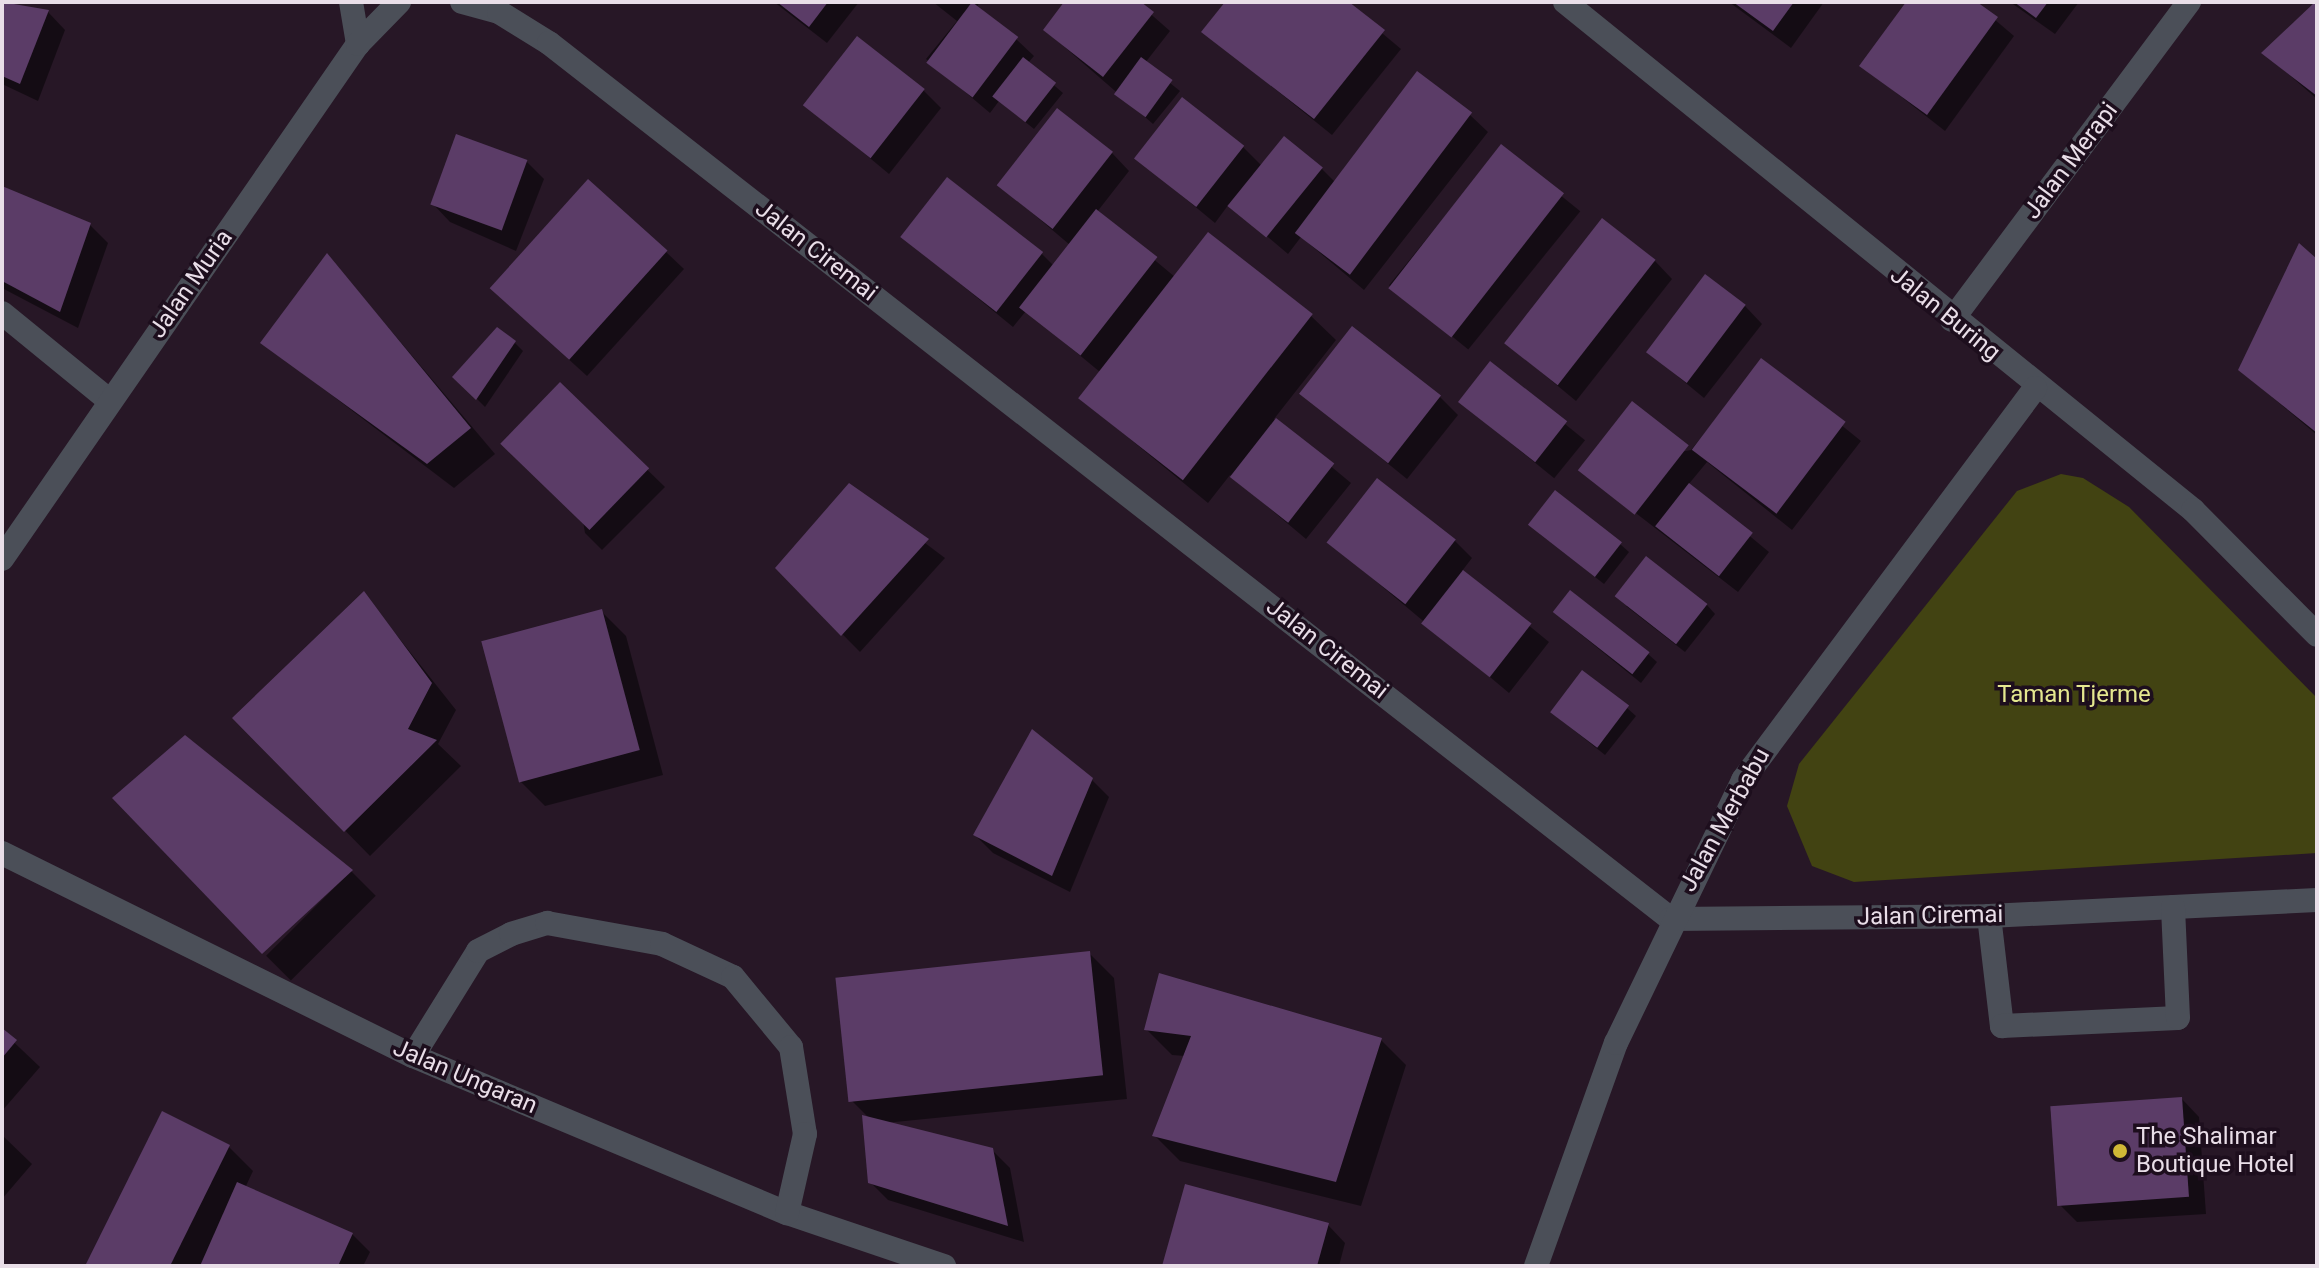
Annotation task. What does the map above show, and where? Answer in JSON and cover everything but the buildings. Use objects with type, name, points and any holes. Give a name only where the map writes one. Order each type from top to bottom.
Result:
[{"type":"street","points":[[351,2],[358,44]]},
{"type":"street","points":[[358,44],[399,2]]},
{"type":"street","name":"Jalan Ciremai","points":[[462,2],[499,12],[549,43],[1671,919],[1989,916],[2317,900]]},
{"type":"street","name":"Jalan Buring","points":[[1565,2],[2035,388],[2193,510],[2317,635]]},
{"type":"street","name":"Jalan Merapi","points":[[1952,320],[2189,2]]},
{"type":"street","name":"Jalan Muria","points":[[2,559],[358,44]]},
{"type":"street","points":[[2,313],[110,401]]},
{"type":"street","name":"Jalan Merbabu","points":[[1536,1266],[1616,1043],[1671,919],[1772,737],[2035,388]]},
{"type":"street","name":"Jalan Ungaran","points":[[2,853],[413,1056],[787,1213],[944,1266]]},
{"type":"street","points":[[1989,916],[2002,1026],[2178,1018],[2173,907]]},
{"type":"street","points":[[413,1056],[478,951],[511,934],[547,923],[662,944],[733,977],[791,1047],[805,1134],[787,1213]]},
{"type":"green space","name":"Taman Tjerme","points":[[2061,474],[2083,478],[2129,507],[2317,698],[2317,853],[1854,882],[1812,866],[1787,806],[1799,764],[2017,491]]},
{"type":"place","name":"The Shalimar Boutique Hotel","points":[[2120,1151]]}]
